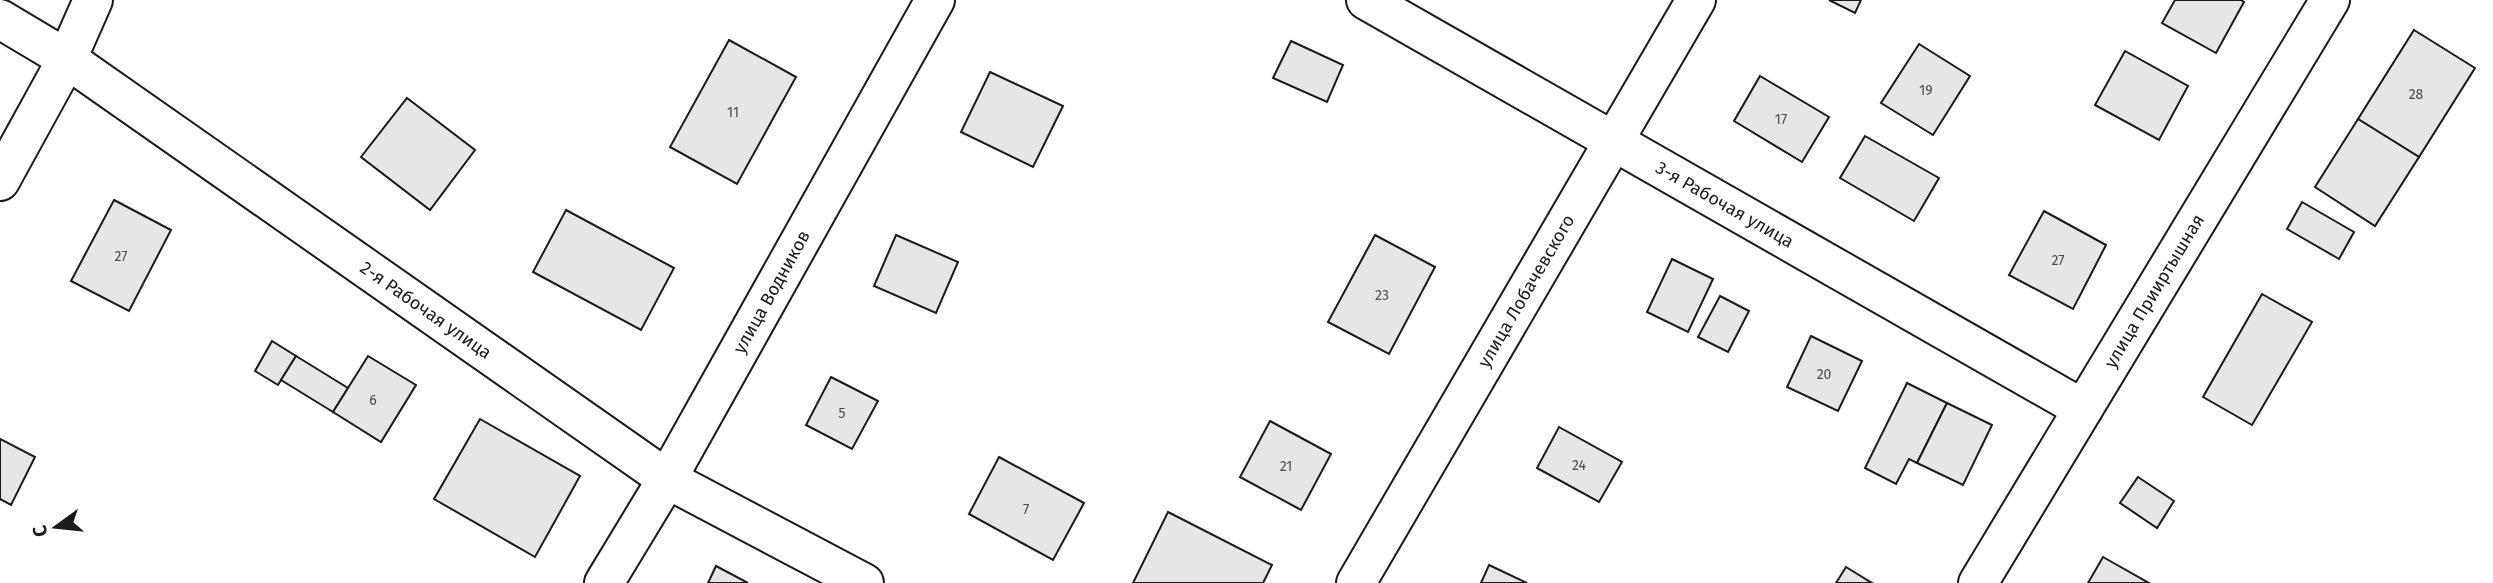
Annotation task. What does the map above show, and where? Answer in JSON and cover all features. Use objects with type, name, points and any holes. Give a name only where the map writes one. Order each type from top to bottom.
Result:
[{"type":"street","points":[[0,181],[66,59],[93,0]]},
{"type":"street","name":"улица Водников","points":[[604,583],[667,479],[935,0]]},
{"type":"street","name":"3-я Рабочая улица","points":[[1366,0],[2083,410]]},
{"type":"street","name":"улица Лобачевского","points":[[1356,583],[1696,0]]},
{"type":"street","name":"улица Прииртышная","points":[[1978,583],[2330,0]]},
{"type":"street","name":"2-я Рабочая улица","points":[[0,19],[66,59],[667,479],[864,583]]},
{"type":"building","points":[[1829,0],[1861,0],[1855,13]]},
{"type":"building","points":[[2175,0],[2244,2],[2216,53],[2162,23]]},
{"type":"building","points":[[2414,30],[2475,68],[2419,157],[2358,119]]},
{"type":"building","points":[[729,40],[796,77],[737,184],[670,147]]},
{"type":"building","points":[[1291,41],[1343,65],[1327,102],[1273,78]]},
{"type":"building","points":[[1919,44],[1970,76],[1933,135],[1881,103]]},
{"type":"building","points":[[2125,51],[2188,86],[2159,140],[2095,105]]},
{"type":"building","points":[[990,72],[1063,106],[1033,167],[961,132]]},
{"type":"building","points":[[1760,76],[1829,117],[1802,162],[1734,121]]},
{"type":"building","points":[[407,98],[475,150],[430,210],[361,157]]},
{"type":"building","points":[[2358,119],[2419,157],[2375,226],[2315,187]]},
{"type":"building","points":[[1865,136],[1939,178],[1914,221],[1840,178]]},
{"type":"building","points":[[114,200],[171,230],[129,311],[71,281]]},
{"type":"building","points":[[2302,202],[2354,232],[2339,259],[2287,229]]},
{"type":"building","points":[[566,210],[674,268],[641,330],[533,272]]},
{"type":"building","points":[[2044,211],[2106,245],[2073,309],[2009,275]]},
{"type":"building","points":[[896,235],[958,262],[936,313],[874,286]]},
{"type":"building","points":[[1375,235],[1435,267],[1389,354],[1328,322]]},
{"type":"building","points":[[1672,259],[1713,279],[1688,332],[1647,312]]},
{"type":"building","points":[[2262,294],[2312,322],[2252,425],[2203,397]]},
{"type":"building","points":[[1720,296],[1749,311],[1728,352],[1698,337]]},
{"type":"building","points":[[1811,336],[1862,361],[1838,411],[1787,387]]},
{"type":"building","points":[[272,341],[296,356],[278,385],[255,371]]},
{"type":"building","points":[[296,356],[348,388],[333,412],[281,380]]},
{"type":"building","points":[[368,356],[416,385],[381,442],[333,412]]},
{"type":"building","points":[[831,377],[878,401],[852,449],[806,425]]},
{"type":"building","points":[[1907,383],[1947,403],[1917,463],[1909,459],[1896,484],[1865,468]]},
{"type":"building","points":[[1947,403],[1992,425],[1963,485],[1917,463]]},
{"type":"building","points":[[480,419],[580,476],[535,557],[434,499]]},
{"type":"building","points":[[1270,421],[1331,454],[1301,510],[1240,477]]},
{"type":"building","points":[[1559,427],[1622,462],[1599,502],[1537,468]]},
{"type":"building","points":[[0,439],[35,457],[11,505],[0,499]]},
{"type":"building","points":[[999,457],[1084,503],[1053,560],[969,514]]},
{"type":"building","points":[[2138,477],[2174,501],[2157,528],[2120,503]]},
{"type":"building","points":[[1168,512],[1272,565],[1263,583],[1133,583]]},
{"type":"building","points":[[2103,557],[2149,583],[2088,583]]},
{"type":"building","points":[[1489,565],[1527,583],[1481,583]]},
{"type":"building","points":[[716,566],[748,583],[708,583]]},
{"type":"building","points":[[1846,567],[1872,583],[1836,583]]}]
